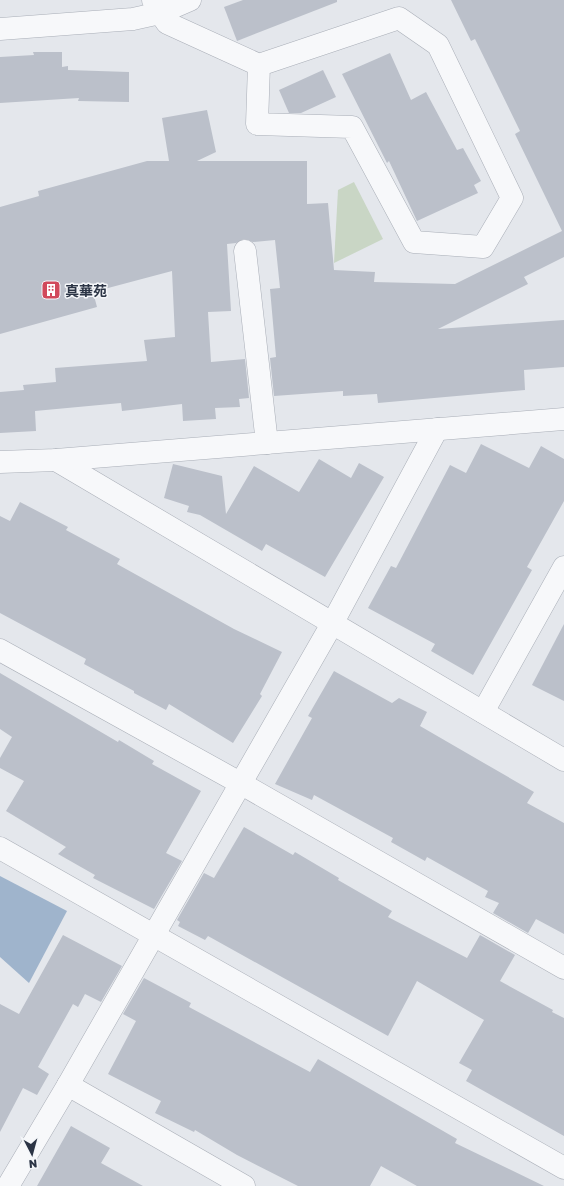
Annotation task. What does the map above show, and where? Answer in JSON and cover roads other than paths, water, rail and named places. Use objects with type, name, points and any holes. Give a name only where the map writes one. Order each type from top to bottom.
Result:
[{"type":"street","points":[[0,29],[133,19],[157,6],[190,0]]},
{"type":"street","points":[[157,6],[167,23],[259,65],[399,18],[438,45],[512,198],[483,247],[414,242],[352,127],[257,124],[259,65]]},
{"type":"street","points":[[245,251],[267,443]]},
{"type":"street","points":[[0,462],[56,460],[564,419]]},
{"type":"street","points":[[8,1186],[68,1085],[152,935],[332,624],[437,429]]},
{"type":"street","points":[[56,460],[564,760]]},
{"type":"street","points":[[483,712],[564,567]]},
{"type":"street","points":[[0,650],[240,783],[564,968]]},
{"type":"street","points":[[0,848],[564,1168]]},
{"type":"street","points":[[68,1085],[244,1186]]},
{"type":"water","points":[[0,876],[67,911],[29,983],[0,957]]},
{"type":"place","name":"真華苑","points":[[51,290]]}]
